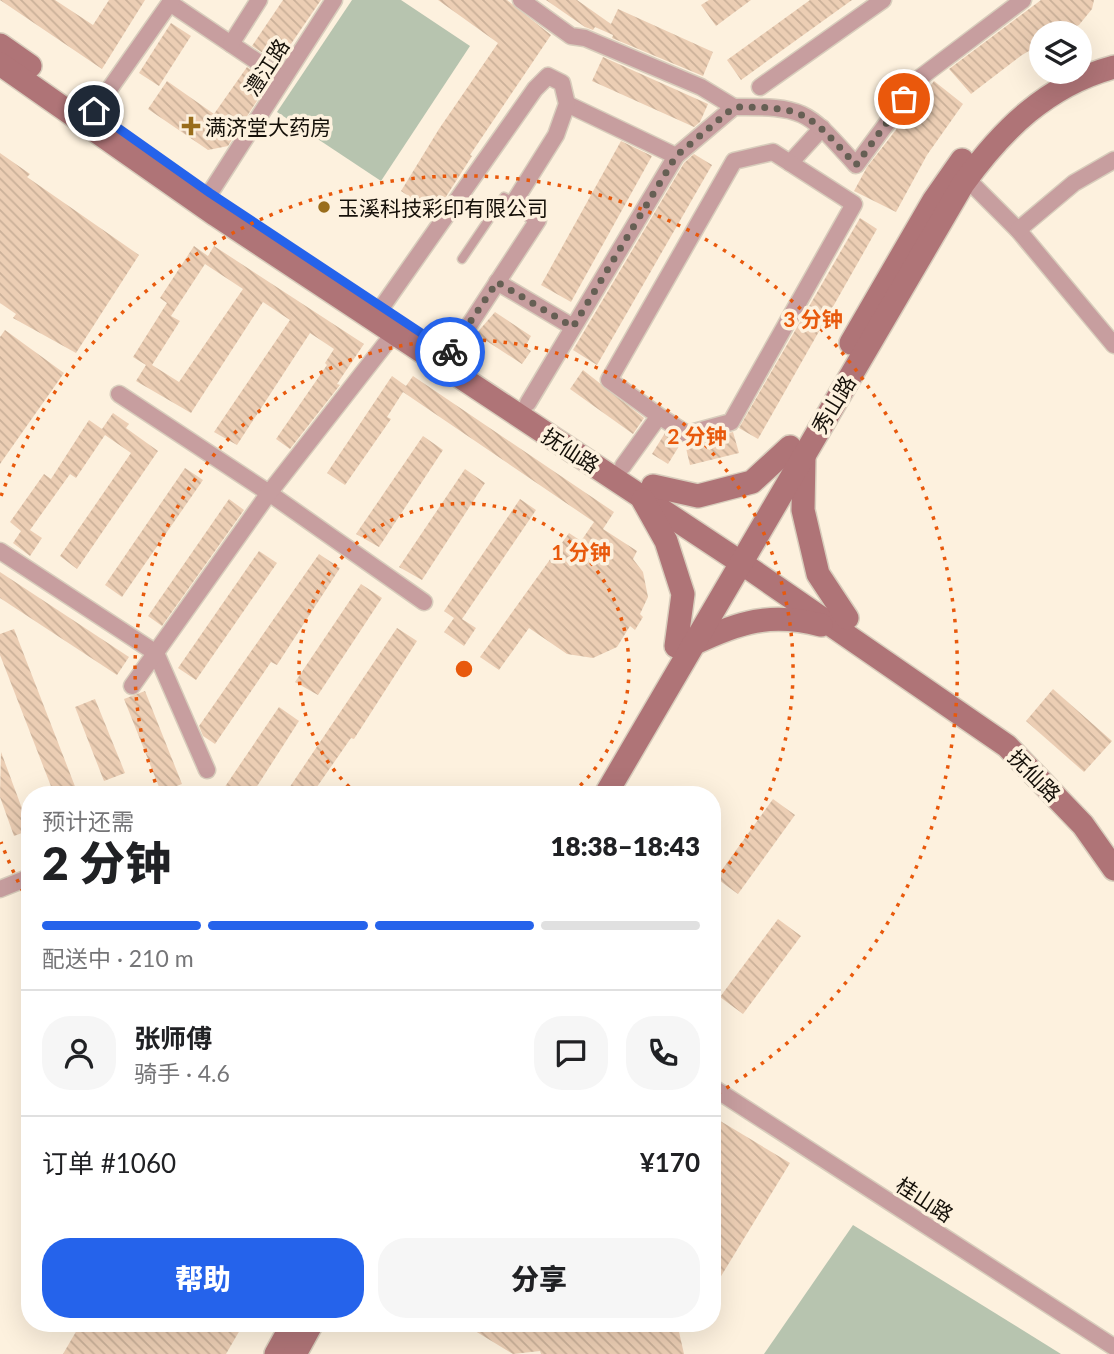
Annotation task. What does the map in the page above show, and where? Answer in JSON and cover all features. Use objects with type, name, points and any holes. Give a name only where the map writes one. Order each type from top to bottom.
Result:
[{"type":"main road","name":"抚仙路","points":[[0,45],[210,193],[623,466],[647,491]]},
{"type":"main road","points":[[1092,59],[1114,52]]},
{"type":"main road","name":"抚仙路","points":[[0,64],[216,215],[394,333],[647,491],[842,624],[1015,737],[1093,817],[1114,847]]},
{"type":"main road","name":"秀山路","points":[[797,450],[967,179],[990,147],[1021,115],[1066,86],[1114,66]]},
{"type":"main road","name":"秀山路","points":[[611,786],[685,645],[950,176],[1000,115],[1045,84]]},
{"type":"main road","points":[[797,450],[803,510],[818,574],[842,624],[790,617],[736,623],[685,645],[683,594],[647,491],[698,496],[752,482],[797,450]]},
{"type":"main road","name":"抚仙路","points":[[842,624],[1007,747],[1083,825],[1114,869]]},
{"type":"main road","name":"秀山路","points":[[595,786],[685,645]]},
{"type":"main road","points":[[275,1354],[288,1332]]},
{"type":"main road","points":[[295,1354],[307,1332]]},
{"type":"street","points":[[230,44],[260,0]]},
{"type":"street","name":"澧江路","points":[[210,193],[334,0]]},
{"type":"street","points":[[521,0],[571,36],[585,38],[689,82],[734,107],[778,107],[799,111],[822,128],[856,165],[921,77],[1023,0]]},
{"type":"street","points":[[760,87],[883,0]]},
{"type":"street","points":[[94,111],[171,2],[283,79]]},
{"type":"street","points":[[382,307],[443,216],[535,89],[548,76],[562,83],[567,104],[556,135],[514,202],[538,220],[451,353]]},
{"type":"street","points":[[567,104],[676,156]]},
{"type":"street","points":[[528,403],[676,156],[734,107]]},
{"type":"street","points":[[790,163],[822,128]]},
{"type":"street","points":[[773,152],[854,204],[731,422],[687,434],[659,415],[609,380],[734,161],[773,152]]},
{"type":"street","points":[[1018,230],[1074,183],[1114,160]]},
{"type":"street","points":[[967,179],[1018,230],[1114,345]]},
{"type":"street","points":[[497,282],[573,327]]},
{"type":"street","points":[[132,686],[269,494],[394,333]]},
{"type":"street","points":[[119,394],[424,602]]},
{"type":"street","points":[[623,466],[659,415]]},
{"type":"street","points":[[0,551],[156,653],[207,769]]},
{"type":"street","points":[[0,889],[21,881]]},
{"type":"street","name":"桂山路","points":[[721,1093],[1114,1347]]},
{"type":"lane","points":[[462,259],[505,197],[514,202]]},
{"type":"green space","points":[[352,0],[401,0],[470,46],[381,181],[277,112]]},
{"type":"green space","points":[[853,1225],[1061,1354],[764,1354]]},
{"type":"building","points":[[0,0],[55,0],[93,25],[109,0],[145,0],[102,69]]},
{"type":"building","points":[[283,0],[321,0],[278,63],[252,46]]},
{"type":"building","points":[[438,0],[507,0],[551,35],[470,155],[472,156],[435,214],[401,191],[439,129],[498,43]]},
{"type":"building","points":[[546,0],[577,0],[611,24],[618,9],[713,52],[703,76],[612,38],[613,35],[595,27],[593,30],[585,27]]},
{"type":"building","points":[[709,0],[751,0],[716,26],[701,5]]},
{"type":"building","points":[[810,0],[852,0],[741,80],[727,60]]},
{"type":"building","points":[[1041,0],[1094,0],[1092,9],[1082,21],[1029,21],[1029,51],[971,94],[949,69]]},
{"type":"building","points":[[171,23],[191,36],[159,86],[139,73]]},
{"type":"building","points":[[603,57],[708,104],[700,122],[694,127],[592,81]]},
{"type":"building","points":[[247,67],[269,82],[228,146],[208,150],[148,109],[167,81],[214,114]]},
{"type":"building","points":[[934,81],[963,104],[927,155],[896,212],[854,191],[867,167]]},
{"type":"building","points":[[621,141],[652,156],[571,302],[541,285]]},
{"type":"building","points":[[0,153],[30,174],[27,177],[139,255],[76,353],[13,318],[16,314],[0,303]]},
{"type":"building","points":[[694,154],[712,165],[597,365],[573,350],[684,163]]},
{"type":"building","points":[[860,218],[877,229],[758,439],[739,428]]},
{"type":"building","points":[[194,246],[208,256],[214,246],[364,344],[337,384],[340,385],[290,449],[276,439],[327,365],[325,363],[334,349],[310,333],[237,445],[214,432],[290,320],[263,302],[191,413],[136,381],[146,365],[133,357],[167,303],[160,298]],"holes":[[[205,264],[243,289],[179,382],[152,365],[180,321],[171,316]]]},
{"type":"building","points":[[495,312],[531,336],[525,347],[531,351],[522,364],[476,334]]},
{"type":"building","points":[[5,330],[64,373],[0,464],[0,337]]},
{"type":"building","points":[[583,370],[644,418],[633,434],[570,389]]},
{"type":"building","points":[[392,376],[406,386],[413,376],[614,512],[603,529],[637,551],[633,559],[643,572],[648,597],[640,614],[643,617],[635,630],[630,626],[617,647],[593,658],[567,654],[529,628],[499,670],[480,657],[569,533],[581,541],[594,522],[403,392],[387,417],[391,419],[345,485],[327,473]]},
{"type":"building","points":[[113,413],[129,424],[126,428],[158,451],[77,569],[60,556],[131,453],[105,435],[76,478],[70,474],[30,530],[42,538],[30,556],[13,543],[21,531],[10,522],[44,474],[51,479],[89,420],[102,429]]},
{"type":"building","points":[[733,432],[739,453],[690,465],[685,444]]},
{"type":"building","points":[[665,433],[681,443],[668,464],[652,454]]},
{"type":"building","points":[[423,436],[443,450],[379,547],[356,534]]},
{"type":"building","points":[[185,468],[203,480],[122,597],[105,585]]},
{"type":"building","points":[[465,469],[485,483],[422,580],[399,567]]},
{"type":"building","points":[[229,499],[244,510],[162,626],[148,616]]},
{"type":"building","points":[[520,499],[536,510],[462,619],[476,628],[464,646],[444,632],[454,618],[444,611]]},
{"type":"building","points":[[259,551],[277,563],[196,680],[178,668]]},
{"type":"building","points":[[319,554],[340,568],[277,665],[271,662],[215,744],[203,736],[199,726]]},
{"type":"building","points":[[0,572],[129,657],[117,675],[0,598]]},
{"type":"building","points":[[361,584],[382,598],[318,695],[295,682]]},
{"type":"building","points":[[397,628],[417,641],[354,739],[351,738],[318,786],[290,786]]},
{"type":"building","points":[[14,629],[75,786],[51,786],[0,655],[0,634]]},
{"type":"building","points":[[1053,689],[1112,741],[1084,772],[1026,721]]},
{"type":"building","points":[[145,691],[182,784],[159,786],[124,699]]},
{"type":"building","points":[[95,699],[125,773],[104,781],[75,707]]},
{"type":"building","points":[[279,707],[299,721],[257,786],[225,786]]},
{"type":"building","points":[[1,752],[21,806],[21,833],[14,836],[0,797]]},
{"type":"building","points":[[773,799],[795,815],[738,894],[721,882],[721,871]]},
{"type":"building","points":[[778,919],[801,936],[743,1014],[721,996]]},
{"type":"building","points":[[721,1121],[790,1163],[721,1276]]},
{"type":"building","points":[[76,1332],[239,1332],[226,1354],[63,1354]]},
{"type":"building","points":[[477,1332],[679,1332],[684,1354],[541,1354],[540,1351],[513,1354]]},
{"type":"way so far","points":[[450,352],[497,282],[573,327],[676,156],[734,107],[778,107],[799,111],[822,128],[856,165],[904,99]]},
{"type":"place","name":"满济堂大药房","points":[[191,126]]},
{"type":"place","name":"玉溪科技彩印有限公司","points":[[324,207]]},
{"type":"route","points":[[94,111],[210,193],[450,352]]}]
